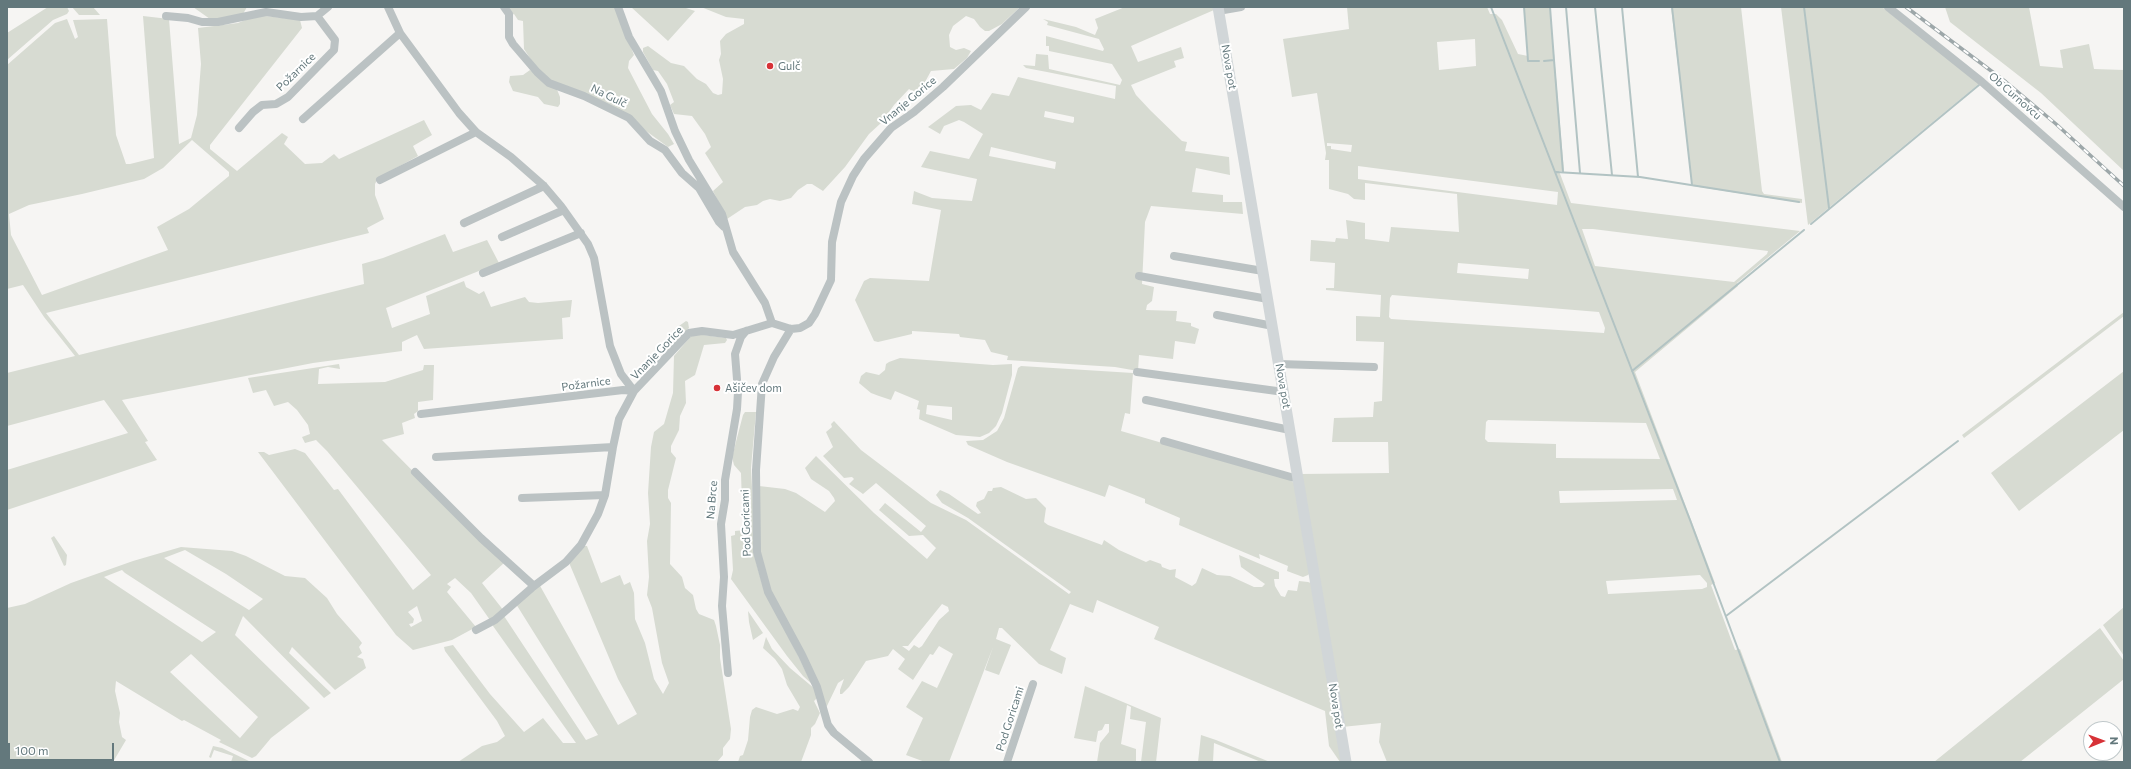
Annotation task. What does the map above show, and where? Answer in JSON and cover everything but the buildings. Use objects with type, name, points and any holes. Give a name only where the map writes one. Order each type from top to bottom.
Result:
[{"type":"street","points":[[166,16],[210,22],[227,21],[266,12],[302,17],[317,16],[328,7]]},
{"type":"street","name":"Požarnice","points":[[388,7],[400,33],[459,113],[476,132],[511,158],[544,186],[581,233],[594,258],[610,346],[621,374],[634,391]]},
{"type":"street","name":"Na Gulč","points":[[504,7],[509,14],[509,37],[513,44],[537,72],[550,83],[584,96],[628,118],[650,141],[665,150],[682,174],[699,188],[719,222],[726,229]]},
{"type":"street","name":"Na Gulč","points":[[618,7],[629,37],[661,91],[675,131],[689,160],[722,214],[733,252],[765,303],[772,323]]},
{"type":"street","name":"Vnanje Gorice","points":[[791,329],[800,328],[809,323],[826,294],[831,280],[832,242],[842,202],[853,176],[864,159],[891,128],[914,112],[943,87],[1026,7]]},
{"type":"street","name":"Nova pot","points":[[1241,7],[1218,9],[1280,364],[1346,762]]},
{"type":"street","name":"Ob Curnovcu","points":[[1888,7],[1982,82],[2124,207]]},
{"type":"street","name":"Požarnice","points":[[240,128],[252,112],[262,106],[276,104],[288,97],[334,50],[335,40],[317,16]]},
{"type":"street","points":[[303,119],[400,33]]},
{"type":"street","points":[[380,180],[476,132]]},
{"type":"street","points":[[464,223],[544,186]]},
{"type":"street","points":[[502,237],[564,210]]},
{"type":"street","points":[[483,272],[581,233]]},
{"type":"street","points":[[1174,256],[1264,271]]},
{"type":"street","points":[[1139,276],[1268,299]]},
{"type":"street","points":[[1217,315],[1273,326]]},
{"type":"street","points":[[772,323],[791,329]]},
{"type":"street","name":"Vnanje Gorice","points":[[476,630],[495,620],[534,586],[566,562],[581,545],[598,514],[605,495],[619,419],[634,391],[689,333],[702,331],[733,335],[772,323]]},
{"type":"street","name":"Pod Goricami","points":[[791,329],[774,357],[762,384],[756,470],[757,552],[768,592],[802,655],[817,687],[828,725],[834,733],[870,762]]},
{"type":"street","name":"Na Brce","points":[[728,674],[722,606],[724,577],[721,524],[725,500],[725,480],[738,403],[735,354],[741,337],[746,331]]},
{"type":"street","points":[[1280,364],[1374,367]]},
{"type":"street","points":[[1137,372],[1284,392]]},
{"type":"street","name":"Požarnice","points":[[421,414],[623,390],[634,391]]},
{"type":"street","points":[[1146,400],[1290,430]]},
{"type":"street","points":[[1164,441],[1298,479]]},
{"type":"street","points":[[436,457],[613,447]]},
{"type":"street","points":[[415,472],[480,538],[534,586]]},
{"type":"street","points":[[522,498],[605,495]]},
{"type":"street","name":"Pod Goricami","points":[[1007,762],[1033,684]]},
{"type":"shaded area","points":[[48,7],[67,7],[69,11],[67,14],[53,20],[7,60],[7,33]]},
{"type":"shaded area","points":[[72,7],[93,7],[100,15],[79,15]]},
{"type":"shaded area","points":[[193,7],[247,7],[243,14],[227,18],[210,19]]},
{"type":"shaded area","points":[[507,7],[615,7],[634,55],[629,61],[628,68],[652,114],[674,144],[668,147],[642,128],[550,81],[539,72],[524,49],[523,21],[518,20],[514,14],[512,15]]},
{"type":"shaded area","points":[[631,7],[683,7],[695,11],[668,41]]},
{"type":"shaded area","points":[[701,7],[1020,7],[1002,24],[989,31],[985,31],[974,19],[966,16],[953,26],[949,35],[950,47],[956,50],[964,48],[971,51],[967,58],[954,69],[931,71],[925,82],[923,90],[917,94],[909,89],[894,105],[881,123],[869,134],[845,167],[823,191],[812,184],[807,184],[798,190],[791,198],[780,201],[770,199],[763,201],[757,205],[745,207],[727,219],[713,191],[723,182],[705,153],[711,147],[705,134],[692,116],[674,114],[670,105],[674,102],[667,84],[658,71],[653,70],[643,52],[643,48],[648,46],[671,63],[684,66],[697,79],[706,84],[713,93],[718,95],[722,94],[723,79],[719,60],[721,54],[720,41],[726,34],[744,24],[744,19],[726,17]]},
{"type":"shaded area","points":[[1125,7],[1214,7],[1214,10],[1131,46],[1138,62],[1181,47],[1184,58],[1174,61],[1176,67],[1131,85],[1136,95],[1151,111],[1182,141],[1187,142],[1185,151],[1229,157],[1230,175],[1196,168],[1192,192],[1223,195],[1223,202],[1242,202],[1243,214],[1151,206],[1145,222],[1142,284],[1154,287],[1152,301],[1147,305],[1146,310],[1177,311],[1176,321],[1191,323],[1191,326],[1199,329],[1195,344],[1175,341],[1173,359],[1139,355],[1138,371],[1115,367],[1007,360],[1008,356],[991,352],[985,340],[960,337],[959,334],[912,331],[912,334],[878,342],[874,341],[855,300],[864,281],[870,278],[929,281],[941,210],[912,204],[914,191],[932,198],[972,201],[977,179],[921,167],[930,151],[969,159],[983,134],[959,120],[944,126],[940,134],[928,127],[956,106],[971,105],[981,110],[992,93],[1009,96],[1018,77],[1115,99],[1116,86],[1026,68],[1023,65],[1035,66],[1036,54],[1048,55],[1049,69],[1120,85],[1122,80],[1112,64],[1049,51],[1049,46],[1046,46],[1046,36],[1103,51],[1104,49],[1099,39],[1047,25],[1048,22],[1043,19],[1076,27],[1095,35],[1098,28],[1095,19]],"holes":[[[1045,111],[1074,117],[1074,121],[1073,123],[1044,117]],[[991,147],[1056,162],[1055,169],[989,156]]]},
{"type":"shaded area","points":[[1347,7],[1487,7],[1490,14],[1496,14],[1502,20],[1518,54],[1528,56],[1524,7],[1550,7],[1564,171],[1559,171],[1571,203],[1800,231],[1737,283],[1738,286],[1635,372],[1715,583],[1711,585],[1735,650],[1740,649],[1782,762],[1387,762],[1379,742],[1381,723],[1342,727],[1301,474],[1389,473],[1388,442],[1332,442],[1334,418],[1373,417],[1374,402],[1382,401],[1384,342],[1356,341],[1356,316],[1380,317],[1381,295],[1326,290],[1326,288],[1334,288],[1335,263],[1310,261],[1311,240],[1335,242],[1336,238],[1348,239],[1346,220],[1365,223],[1365,239],[1389,242],[1391,227],[1459,232],[1457,194],[1365,183],[1365,200],[1354,199],[1348,194],[1329,189],[1329,160],[1325,160],[1326,153],[1317,93],[1292,97],[1283,39],[1349,29]],"holes":[[[1475,39],[1476,66],[1439,70],[1437,42]],[[1327,143],[1352,145],[1351,152],[1331,149],[1331,146],[1327,146]],[[1358,166],[1558,192],[1557,205],[1358,179]],[[1582,229],[1593,229],[1768,251],[1767,254],[1734,282],[1595,266]],[[1458,263],[1529,269],[1528,279],[1457,273]],[[1392,295],[1599,312],[1605,328],[1604,333],[1391,319],[1389,317],[1390,298]],[[1488,420],[1646,423],[1660,459],[1556,458],[1556,444],[1488,442],[1485,439],[1486,422]],[[1673,489],[1677,500],[1560,503],[1559,491]],[[1700,575],[1707,583],[1707,587],[1702,589],[1608,594],[1606,581]]]},
{"type":"shaded area","points":[[1671,7],[1741,7],[1762,191],[1764,194],[1802,199],[1802,203],[1692,186]]},
{"type":"shaded area","points":[[1781,7],[1882,7],[1980,83],[1808,225]]},
{"type":"shaded area","points":[[1945,7],[2029,7],[2040,66],[2063,68],[2060,50],[2089,44],[2094,69],[2124,70],[2124,171],[2041,93],[1950,22]]},
{"type":"shaded area","points":[[257,15],[300,20],[302,28],[210,145],[210,149],[237,171],[282,133],[288,137],[284,144],[305,164],[322,163],[334,154],[339,159],[424,120],[432,135],[413,146],[418,156],[378,178],[375,184],[375,195],[384,219],[367,228],[369,233],[46,313],[79,355],[364,284],[362,264],[383,258],[445,234],[453,252],[487,240],[499,263],[386,308],[392,328],[430,314],[426,296],[464,281],[466,287],[479,294],[484,291],[491,307],[525,297],[529,302],[538,303],[572,300],[570,317],[562,318],[563,339],[424,349],[417,335],[402,342],[402,351],[313,363],[122,400],[148,441],[145,442],[157,460],[7,510],[7,470],[128,433],[104,400],[7,426],[7,373],[75,356],[44,317],[23,285],[7,289],[7,65],[55,23],[67,19],[75,39],[78,37],[73,20],[107,19],[116,135],[126,164],[130,164],[154,158],[143,16],[169,19],[179,144],[191,138],[197,115],[201,64],[198,28],[238,23]],"holes":[[[192,140],[229,172],[229,176],[189,209],[157,227],[168,250],[42,295],[11,235],[9,214],[29,205],[144,179],[163,168]]]},
{"type":"shaded area","points":[[530,70],[556,87],[560,97],[560,104],[558,107],[544,104],[538,97],[513,91],[509,82],[510,76],[523,75]]},
{"type":"shaded area","points":[[2124,312],[2124,316],[1964,438],[1962,435]]},
{"type":"shaded area","points":[[686,321],[688,322],[689,328],[667,352],[665,347],[669,340],[679,326]]},
{"type":"shaded area","points":[[696,334],[726,338],[727,340],[725,343],[704,345],[695,375],[685,381],[686,403],[680,416],[679,430],[671,446],[671,452],[676,458],[668,490],[668,498],[671,503],[670,564],[682,577],[685,588],[693,595],[696,609],[699,614],[714,620],[716,626],[720,645],[720,658],[731,729],[730,739],[723,748],[723,755],[717,762],[458,762],[482,746],[497,742],[505,736],[497,721],[445,651],[444,647],[453,645],[490,694],[524,732],[543,718],[563,743],[576,743],[493,626],[492,623],[504,616],[586,740],[598,735],[516,604],[539,584],[618,725],[637,714],[618,679],[570,565],[570,561],[584,546],[587,546],[601,583],[620,575],[624,585],[630,582],[634,593],[635,619],[645,643],[654,679],[663,694],[669,683],[662,663],[652,608],[647,595],[649,577],[647,541],[650,524],[648,493],[651,447],[654,432],[664,424],[673,393],[674,356],[691,336]]},
{"type":"shaded area","points":[[900,358],[993,365],[1012,364],[1012,375],[1002,413],[996,426],[989,433],[980,437],[956,435],[919,419],[920,410],[917,409],[919,401],[895,391],[891,400],[871,393],[859,383],[861,376],[866,372],[879,375],[885,370],[886,364]],"holes":[[[927,405],[952,407],[952,420],[926,414]]]},
{"type":"shaded area","points":[[339,364],[340,369],[328,367],[319,369],[318,384],[385,382],[423,370],[424,365],[434,365],[433,400],[418,402],[418,411],[414,414],[415,418],[402,423],[404,434],[382,440],[504,563],[482,583],[504,611],[490,620],[471,593],[455,578],[447,584],[451,587],[447,592],[476,627],[452,640],[413,650],[396,635],[258,452],[264,452],[269,455],[295,449],[305,453],[334,490],[338,489],[413,590],[431,575],[327,451],[316,440],[305,443],[302,437],[310,434],[308,425],[297,410],[288,402],[274,406],[266,390],[253,393],[248,378]],"holes":[[[417,606],[422,621],[411,627],[409,624],[413,623],[414,619],[408,612]]]},
{"type":"shaded area","points":[[1021,366],[1133,373],[1130,414],[1125,413],[1121,431],[1290,480],[1295,484],[1310,573],[1303,577],[1287,571],[1288,566],[1259,554],[1260,559],[1179,525],[1180,518],[1145,503],[1145,499],[1109,485],[1105,497],[1007,462],[968,445],[966,441],[983,440],[997,431],[1004,418],[1018,368]]},
{"type":"shaded area","points":[[2124,371],[2124,430],[2019,511],[1991,473]]},
{"type":"shaded area","points":[[745,412],[756,412],[751,468],[756,562],[762,583],[812,684],[803,676],[787,656],[731,579],[733,570],[731,536],[735,535],[735,531],[744,530],[745,508],[742,505],[741,473],[734,465],[732,457]]},
{"type":"shaded area","points":[[834,421],[861,450],[931,503],[966,520],[1069,594],[1071,592],[968,518],[942,503],[936,495],[940,490],[949,494],[978,514],[981,513],[976,506],[977,502],[984,499],[988,491],[992,491],[993,488],[1001,487],[1026,499],[1036,498],[1046,508],[1044,522],[1048,525],[1102,545],[1104,540],[1119,550],[1146,562],[1150,560],[1161,564],[1162,567],[1170,570],[1176,569],[1175,577],[1192,586],[1196,583],[1202,568],[1217,575],[1230,576],[1254,587],[1262,587],[1265,584],[1241,567],[1239,555],[1279,572],[1279,579],[1274,579],[1275,586],[1281,596],[1285,597],[1288,590],[1297,591],[1299,581],[1311,583],[1342,762],[1340,762],[1329,746],[1325,711],[1154,639],[1159,627],[1097,600],[1093,613],[1070,604],[1050,650],[1066,658],[1062,674],[1039,664],[1002,628],[999,628],[996,639],[1011,645],[999,675],[985,670],[993,647],[949,762],[925,762],[906,755],[923,718],[906,707],[922,681],[937,688],[953,654],[939,646],[933,655],[930,654],[913,680],[898,669],[905,659],[893,649],[888,656],[866,661],[849,687],[842,694],[840,694],[840,690],[844,679],[838,683],[826,708],[770,589],[760,555],[759,486],[785,489],[796,493],[825,512],[835,501],[834,498],[829,491],[811,479],[805,468],[816,456],[874,513],[927,559],[936,548],[923,535],[909,536],[879,510],[885,503],[921,532],[926,526],[876,483],[863,494],[849,484],[854,479],[852,477],[844,478],[823,456],[833,447],[826,432],[832,427],[831,424]],"holes":[[[942,604],[948,607],[949,611],[939,620],[922,646],[919,648],[914,645],[909,651],[902,646],[908,646]]]},
{"type":"shaded area","points":[[54,536],[67,555],[66,565],[64,566],[51,538]]},
{"type":"shaded area","points":[[181,547],[232,551],[246,556],[285,576],[305,578],[327,598],[337,614],[362,643],[359,647],[362,653],[357,657],[363,659],[366,668],[335,690],[292,647],[289,653],[331,693],[324,698],[243,616],[235,635],[310,708],[271,738],[256,756],[252,758],[219,742],[221,740],[184,720],[182,721],[116,681],[115,691],[120,713],[119,722],[122,737],[126,740],[113,762],[7,762],[7,608],[25,604],[71,583],[133,561]],"holes":[[[185,550],[226,574],[263,599],[249,610],[164,558]],[[122,570],[216,632],[202,642],[104,577]],[[191,654],[258,717],[240,738],[170,672]]]},
{"type":"shaded area","points":[[2124,607],[2124,656],[2103,625]]},
{"type":"shaded area","points":[[748,611],[763,633],[753,640],[749,622]]},
{"type":"shaded area","points":[[2100,628],[2124,661],[2124,679],[2020,762],[1934,762]]},
{"type":"shaded area","points":[[766,637],[772,649],[790,668],[815,689],[817,698],[814,701],[820,713],[815,724],[811,728],[811,735],[801,762],[738,762],[740,756],[743,755],[748,740],[752,710],[756,707],[777,714],[793,709],[798,711],[800,707],[787,685],[782,669],[775,659],[763,648]]},
{"type":"shaded area","points":[[1085,686],[1161,718],[1156,762],[1141,762],[1146,722],[1130,719],[1131,707],[1127,705],[1121,744],[1136,749],[1136,762],[1097,762],[1100,743],[1109,732],[1109,724],[1105,724],[1102,730],[1098,731],[1096,742],[1074,738]]},
{"type":"shaded area","points":[[1201,735],[1270,762],[1261,762],[1214,743],[1213,762],[1198,762]]},
{"type":"shaded area","points":[[213,746],[222,748],[251,762],[231,762],[233,756],[214,750],[211,758],[209,757]]},
{"type":"waterway","points":[[1491,7],[1690,520],[1780,762]]},
{"type":"waterway","points":[[1524,7],[1528,61],[1539,61]]},
{"type":"waterway","points":[[1550,7],[1554,60]]},
{"type":"waterway","points":[[1566,7],[1580,173]]},
{"type":"waterway","points":[[1595,7],[1612,175]]},
{"type":"waterway","points":[[1622,7],[1638,177]]},
{"type":"waterway","points":[[1672,7],[1692,185]]},
{"type":"waterway","points":[[1804,7],[1829,208]]},
{"type":"waterway","points":[[1544,61],[1554,60],[1563,172]]},
{"type":"waterway","points":[[1811,224],[1979,85]]},
{"type":"waterway","points":[[1556,172],[1640,177],[1799,202]]},
{"type":"waterway","points":[[1632,371],[1804,230]]},
{"type":"waterway","points":[[1726,616],[1958,441]]},
{"type":"railway","points":[[1906,7],[2006,82],[2056,124],[2124,186]]},
{"type":"place","name":"Gulč","points":[[770,66]]},
{"type":"place","name":"Ašičev dom","points":[[717,388]]}]
